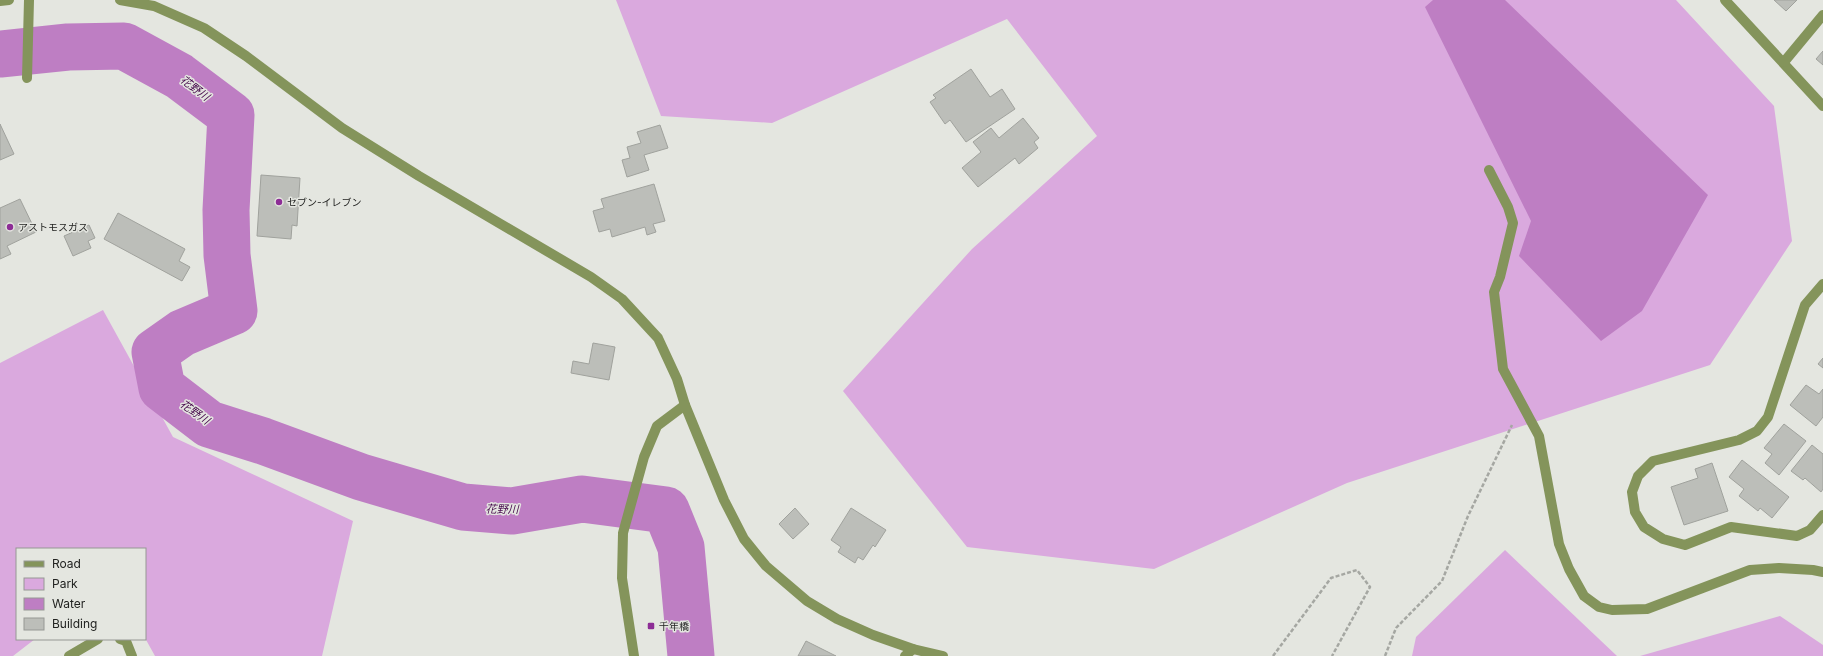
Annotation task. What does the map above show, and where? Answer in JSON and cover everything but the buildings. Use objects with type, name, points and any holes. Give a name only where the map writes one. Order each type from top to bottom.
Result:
[{"type":"street","points":[[0,1],[9,0]]},
{"type":"street","points":[[26,78],[29,0]]},
{"type":"street","points":[[120,0],[154,6],[204,28],[246,56],[342,128],[419,176],[591,277],[622,299],[658,338],[677,379],[685,405],[724,500],[744,540],[766,566],[807,601],[837,619],[873,635],[913,649],[943,656]]},
{"type":"street","points":[[1725,0],[1784,62],[1823,106]]},
{"type":"street","points":[[1784,62],[1823,14]]},
{"type":"street","points":[[1489,170],[1508,207],[1513,224],[1494,292],[1503,369],[1540,436],[1559,544],[1569,569],[1584,596],[1599,607],[1612,610],[1647,609],[1750,570],[1779,568],[1823,572]]},
{"type":"street","points":[[1823,284],[1805,305],[1768,417],[1757,431],[1739,440],[1653,461],[1638,476],[1632,492],[1635,512],[1644,528],[1664,539],[1685,545],[1731,527],[1797,536],[1810,530],[1823,516]]},
{"type":"street","points":[[634,656],[622,578],[623,533],[644,457],[657,426],[685,405]]},
{"type":"street","points":[[69,656],[96,640]]},
{"type":"street","points":[[123,640],[126,641],[132,656]]},
{"type":"street","points":[[905,656],[913,649]]},
{"type":"path","points":[[1385,656],[1396,628],[1442,580],[1468,516],[1521,404]]},
{"type":"path","points":[[1273,656],[1331,578],[1357,570],[1370,588],[1332,656]]},
{"type":"green space","points":[[616,0],[1676,0],[1774,106],[1792,241],[1710,365],[1347,483],[1154,569],[967,547],[843,391],[972,249],[1097,136],[1007,19],[772,123],[661,116]]},
{"type":"green space","points":[[103,310],[173,437],[353,521],[322,656],[155,656],[146,640],[146,548],[16,548],[16,640],[34,640],[13,656],[0,656],[0,363]]},
{"type":"green space","points":[[1505,550],[1617,656],[1412,656],[1416,637]]},
{"type":"green space","points":[[1780,616],[1823,645],[1823,656],[1640,656]]},
{"type":"water","points":[[1433,0],[1505,0],[1708,195],[1642,311],[1601,341],[1519,256],[1531,221],[1425,7]]},
{"type":"waterway","name":"花野川","points":[[0,54],[68,47],[124,46],[179,76],[231,115],[226,210],[227,255],[234,311],[182,333],[155,352],[162,388],[209,424],[263,441],[361,477],[463,507],[512,511],[582,499],[666,510],[681,547],[691,656]]},
{"type":"place","name":"セブン-イレブン","points":[[279,202]]},
{"type":"place","name":"アストモスガス","points":[[10,227]]},
{"type":"place","name":"千年橋","points":[[651,626]]}]
